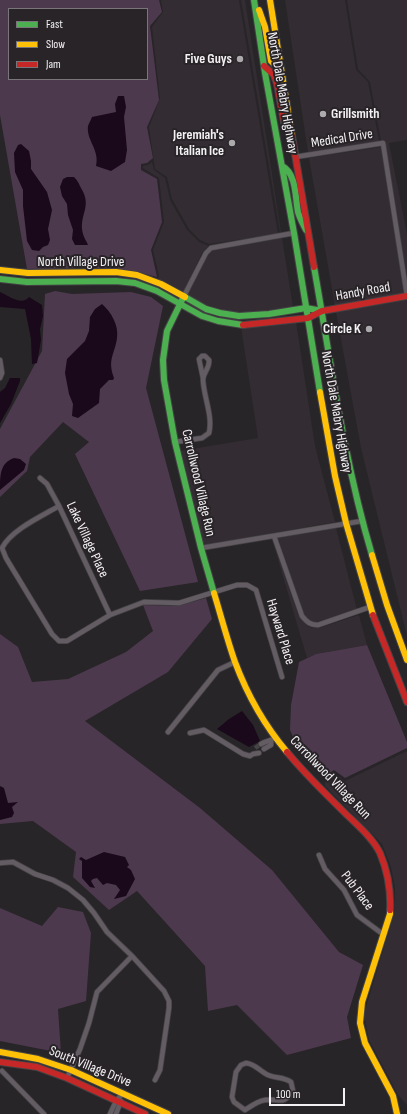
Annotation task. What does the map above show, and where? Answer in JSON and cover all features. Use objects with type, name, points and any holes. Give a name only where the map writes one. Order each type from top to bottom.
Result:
[{"type":"street","name":"North Dale Mabry Highway","points":[[255,0],[264,66],[294,233],[327,438],[346,524],[370,607],[407,702]]},
{"type":"street","points":[[255,0],[265,27],[271,61],[281,70]]},
{"type":"street","name":"North Dale Mabry Highway","points":[[270,0],[308,235],[344,438],[362,521],[387,605],[407,660]]},
{"type":"street","points":[[264,66],[274,75],[287,133],[295,157]]},
{"type":"street","name":"Medical Drive","points":[[295,157],[383,143],[407,296]]},
{"type":"street","points":[[282,166],[288,169],[291,173],[300,218],[308,235]]},
{"type":"street","points":[[184,296],[206,253],[211,248],[294,233]]},
{"type":"street","name":"North Village Drive","points":[[0,270],[28,273],[116,272],[137,275],[161,284],[206,308],[239,316],[269,314],[306,308],[322,311]]},
{"type":"street","name":"North Village Drive","points":[[0,279],[27,282],[116,281],[135,283],[157,291],[207,318],[243,324],[308,318],[322,311]]},
{"type":"street","name":"Carrollwood Village Run","points":[[184,296],[167,331],[163,360],[164,380],[175,442],[201,548],[235,662],[252,701],[273,739],[366,834],[379,852],[387,872],[391,893],[390,914],[362,1002],[360,1023],[366,1043],[393,1096],[397,1114]]},
{"type":"street","name":"Handy Road","points":[[322,311],[407,296]]},
{"type":"street","points":[[243,324],[244,316]]},
{"type":"street","points":[[0,360],[2,373],[0,378]]},
{"type":"street","points":[[175,442],[202,438],[209,433],[211,425],[203,378]]},
{"type":"street","name":"Lake Village Place","points":[[40,478],[47,484],[59,506],[110,616]]},
{"type":"street","points":[[59,506],[6,540],[2,548],[6,558],[52,634],[59,641],[67,641],[110,616],[144,602],[179,603],[213,592]]},
{"type":"street","points":[[201,548],[362,521]]},
{"type":"street","points":[[274,536],[302,616],[307,622],[312,625],[318,625],[370,607]]},
{"type":"street","name":"Hayward Place","points":[[213,592],[242,585],[247,585],[256,590],[282,677]]},
{"type":"street","points":[[168,732],[218,670],[235,662]]},
{"type":"street","points":[[190,733],[204,730],[243,754],[250,756],[259,753]]},
{"type":"street","points":[[261,744],[267,740],[273,739],[271,745],[264,749]]},
{"type":"street","points":[[253,754],[255,748]]},
{"type":"street","name":"Pub Place","points":[[319,855],[325,869],[344,890],[357,915],[384,935]]},
{"type":"street","points":[[0,863],[13,862],[68,888],[83,900],[94,912],[106,932],[132,956],[164,991],[169,1001],[169,1008],[160,1070],[155,1080]]},
{"type":"street","points":[[67,1078],[80,1050],[97,992],[132,956]]},
{"type":"street","name":"South Village Drive","points":[[0,1052],[38,1059],[71,1070],[168,1114]]},
{"type":"street","name":"South Village Drive","points":[[0,1062],[37,1067],[67,1078],[145,1114]]},
{"type":"street","points":[[246,1063],[252,1064],[267,1075],[285,1078],[291,1082],[293,1091],[288,1099],[264,1100],[245,1112],[234,1102],[232,1097],[236,1072],[241,1065],[246,1063]]},
{"type":"street","points":[[2,1071],[44,1114]]},
{"type":"street","points":[[110,1114],[123,1094]]},
{"type":"street","points":[[116,1114],[118,1102]]},
{"type":"shaded area","points":[[0,0],[159,0],[162,12],[150,26],[159,100],[147,127],[153,158],[147,163],[141,164],[141,170],[157,179],[162,222],[151,250],[157,277],[129,270],[86,268],[27,269],[0,115]]},
{"type":"shaded area","points":[[161,0],[239,0],[278,234],[209,244],[200,240],[189,229],[172,199],[167,177],[155,169],[149,127],[160,98],[152,27],[163,12]]},
{"type":"shaded area","points":[[241,0],[245,0],[281,232],[280,232]]},
{"type":"shaded area","points":[[285,0],[345,0],[356,70],[368,82],[379,141],[308,152]]},
{"type":"shaded area","points":[[347,0],[407,0],[407,140],[389,143],[407,234],[407,278],[385,140],[381,141],[370,82],[358,69]]},
{"type":"shaded area","points":[[118,96],[124,96],[126,107],[124,117],[127,150],[125,162],[111,171],[96,166],[97,160],[95,150],[89,136],[88,126],[92,117],[116,112],[115,104]]},
{"type":"shaded area","points":[[21,144],[29,151],[31,169],[47,192],[52,210],[48,229],[50,240],[48,245],[39,251],[32,250],[27,241],[23,206],[23,190],[15,172],[14,153],[18,145]]},
{"type":"shaded area","points":[[381,147],[404,294],[335,306],[309,158]]},
{"type":"shaded area","points":[[152,162],[154,170],[165,178],[170,200],[187,230],[199,242],[209,246],[203,251],[183,293],[158,279],[159,276],[153,250],[164,222],[159,178],[143,168],[143,166]]},
{"type":"shaded area","points":[[67,177],[74,177],[78,182],[86,201],[82,227],[83,235],[88,245],[75,245],[72,239],[73,230],[68,215],[67,204],[62,196],[60,187],[63,179]]},
{"type":"shaded area","points":[[282,238],[293,307],[269,311],[239,313],[207,306],[187,295],[208,255],[212,251]]},
{"type":"shaded area","points":[[55,291],[72,294],[131,292],[151,297],[163,306],[146,388],[198,582],[140,591],[75,454],[89,442],[63,422],[30,457],[27,471],[0,497],[0,429],[42,351],[45,294]]},
{"type":"shaded area","points":[[0,292],[11,298],[23,301],[29,297],[42,305],[43,316],[40,329],[41,340],[37,363],[32,364],[31,339],[25,309],[0,307]]},
{"type":"shaded area","points":[[407,300],[407,636],[361,448],[336,312]]},
{"type":"shaded area","points":[[102,304],[111,315],[117,328],[116,344],[111,361],[114,378],[113,380],[109,380],[100,389],[99,403],[78,418],[72,416],[73,404],[69,394],[65,373],[67,359],[85,341],[89,331],[90,317],[95,309]]},
{"type":"shaded area","points":[[296,322],[315,446],[335,522],[203,545],[180,451],[258,438],[241,327],[245,328]]},
{"type":"shaded area","points":[[10,378],[20,378],[20,381],[11,404],[0,423],[0,392],[5,388]]},
{"type":"shaded area","points":[[14,458],[20,459],[26,464],[24,470],[0,490],[3,466],[9,460]]},
{"type":"shaded area","points":[[336,528],[357,610],[318,622],[312,622],[308,620],[304,614],[278,538]]},
{"type":"shaded area","points":[[272,539],[299,617],[305,624],[312,628],[319,628],[359,615],[367,645],[316,654],[307,658]]},
{"type":"shaded area","points":[[206,598],[212,619],[168,672],[85,721],[200,808],[272,870],[339,952],[363,965],[347,1017],[351,1038],[287,1055],[237,1005],[208,1011],[205,966],[137,891],[109,910],[73,877],[76,852],[33,821],[0,824],[0,634],[18,647],[32,682],[68,679],[126,652],[153,631],[143,605],[177,606]]},
{"type":"shaded area","points":[[367,645],[407,742],[407,748],[345,778],[334,770],[329,774],[299,751],[290,730],[291,705],[299,662],[316,654]]},
{"type":"shaded area","points":[[242,711],[253,725],[260,741],[249,747],[217,729]]},
{"type":"shaded area","points":[[407,751],[407,1105],[398,1095],[369,1040],[364,1014],[394,914],[395,888],[391,867],[382,844],[325,786],[325,782],[334,772],[345,781]]},
{"type":"shaded area","points":[[0,786],[4,788],[8,803],[18,802],[12,807],[14,813],[12,817],[0,820]]},
{"type":"shaded area","points":[[104,852],[125,857],[129,865],[127,867],[131,870],[135,879],[126,896],[114,899],[120,890],[116,885],[107,883],[103,885],[97,878],[91,881],[95,888],[90,887],[82,878],[82,861],[79,859],[81,857],[86,860]]},
{"type":"shaded area","points":[[58,907],[83,912],[91,933],[86,1001],[58,1009],[61,1053],[0,1041],[0,908],[42,926]]},
{"type":"tunnel","points":[[255,748],[261,744]]},
{"type":"traffic: fast","points":[[254,0],[265,73],[294,233],[320,392]]},
{"type":"traffic: fast","points":[[282,166],[287,170],[293,180],[298,212],[306,230]]},
{"type":"traffic: fast","points":[[314,267],[332,376],[346,448],[362,520],[372,555]]},
{"type":"traffic: fast","points":[[0,279],[27,282],[116,281],[135,283],[157,291],[202,316],[218,321],[243,325]]},
{"type":"traffic: fast","points":[[184,296],[167,331],[163,360],[164,380],[175,442],[201,548],[214,593]]},
{"type":"traffic: fast","points":[[185,297],[206,309],[239,316],[269,314],[306,308],[322,311]]},
{"type":"traffic: slow","points":[[270,0],[292,136]]},
{"type":"traffic: slow","points":[[259,10],[265,27],[271,61],[281,70]]},
{"type":"traffic: slow","points":[[0,270],[28,273],[116,272],[137,275],[161,284],[185,297]]},
{"type":"traffic: slow","points":[[320,392],[335,476],[346,523],[373,615]]},
{"type":"traffic: slow","points":[[372,555],[387,605],[407,660]]},
{"type":"traffic: slow","points":[[214,593],[232,653],[245,686],[264,721],[287,752]]},
{"type":"traffic: slow","points":[[390,910],[362,1002],[360,1023],[365,1043],[393,1096],[397,1114]]},
{"type":"traffic: slow","points":[[0,1052],[38,1059],[71,1070],[168,1114]]},
{"type":"traffic: jam","points":[[264,66],[274,75],[285,127]]},
{"type":"traffic: jam","points":[[292,136],[314,267]]},
{"type":"traffic: jam","points":[[243,325],[308,318],[322,311],[407,296]]},
{"type":"traffic: jam","points":[[373,615],[407,702]]},
{"type":"traffic: jam","points":[[287,752],[315,783],[364,831],[377,847],[387,874],[390,895],[390,910]]},
{"type":"traffic: jam","points":[[0,1062],[37,1067],[67,1078],[145,1114]]},
{"type":"place","name":"Five Guys","points":[[240,59]]},
{"type":"place","name":"Grillsmith","points":[[323,114]]},
{"type":"place","name":"Jeremiah's Italian Ice","points":[[232,143]]},
{"type":"place","name":"Circle K","points":[[369,329]]}]
